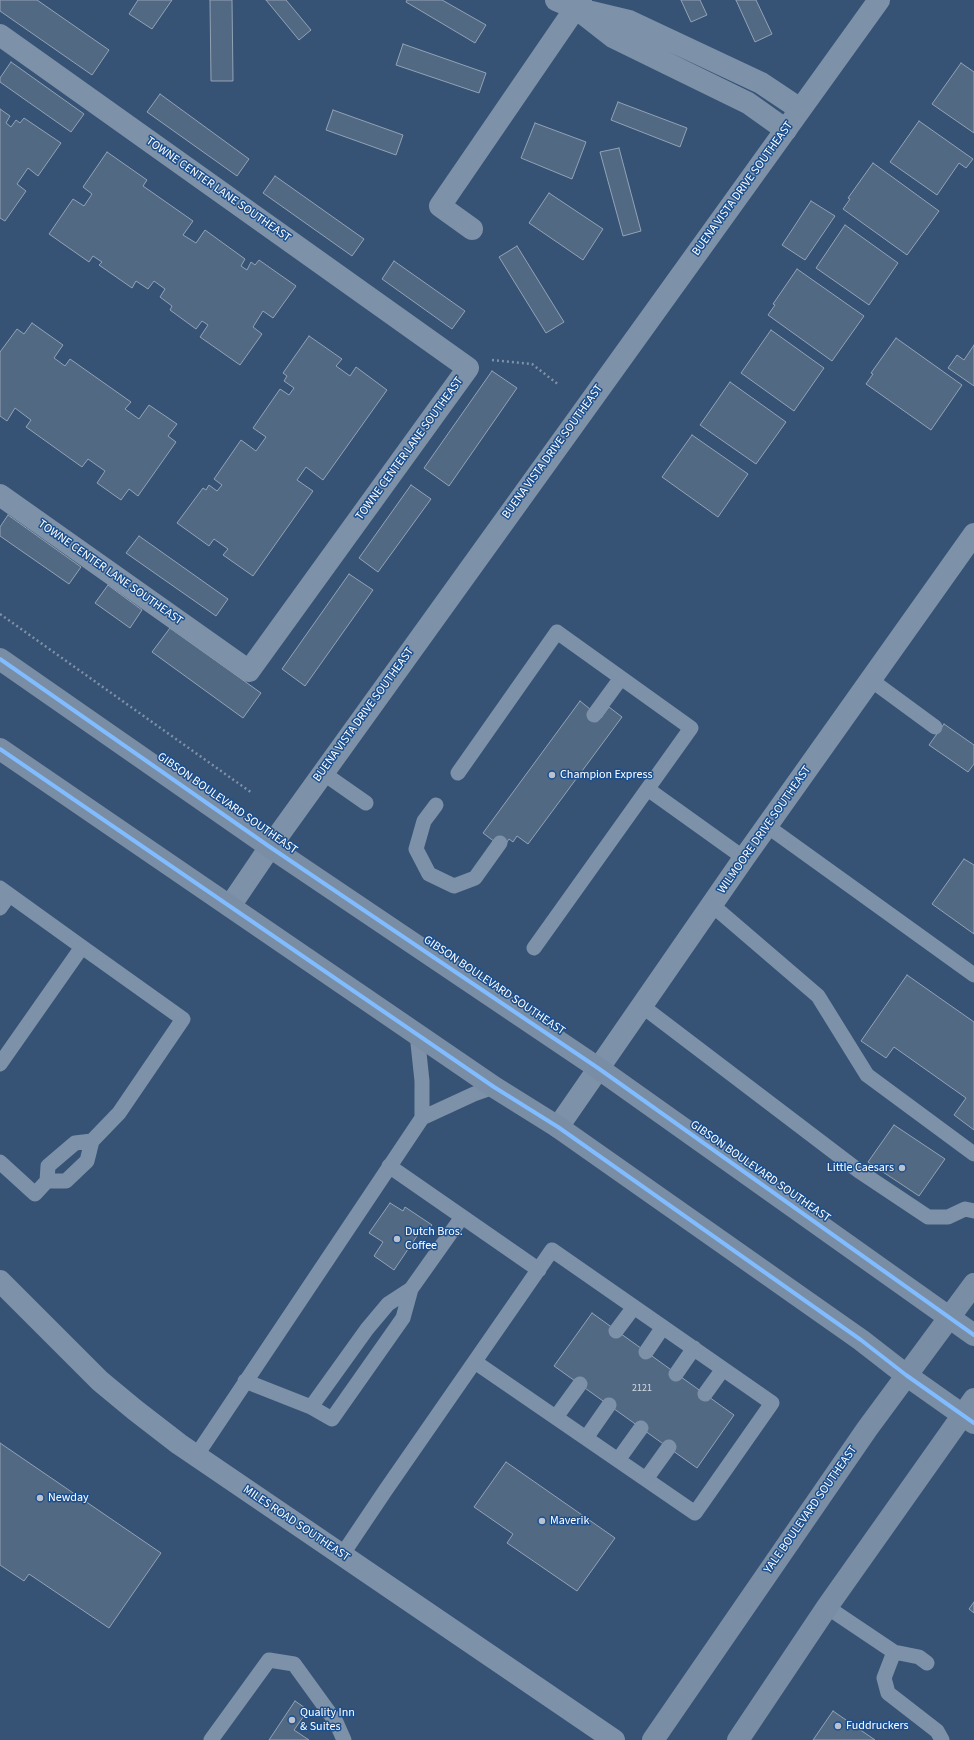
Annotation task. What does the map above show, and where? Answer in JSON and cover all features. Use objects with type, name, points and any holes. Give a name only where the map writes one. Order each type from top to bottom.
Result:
[{"type":"main road","name":"GIBSON BOULEVARD SOUTHEAST","points":[[0,659],[270,847],[598,1068],[974,1335]]},
{"type":"main road","points":[[0,749],[494,1087],[558,1127],[861,1340],[906,1375],[970,1412],[827,1607],[738,1740]]},
{"type":"main road","name":"YALE BOULEVARD SOUTHEAST","points":[[653,1740],[867,1430],[948,1317],[974,1284]]},
{"type":"street","name":"BUENA VISTA DRIVE SOUTHEAST","points":[[230,906],[323,773],[879,0]]},
{"type":"street","points":[[571,3],[629,21],[761,83],[800,109]]},
{"type":"street","points":[[571,3],[614,37],[748,103],[786,130]]},
{"type":"street","points":[[472,229],[440,206],[571,3]]},
{"type":"street","name":"TOWNE CENTER LANE SOUTHEAST","points":[[0,35],[468,368],[249,671],[0,495]]},
{"type":"street","name":"WILMOORE DRIVE SOUTHEAST","points":[[558,1127],[744,858],[974,534]]},
{"type":"street","name":"MILES ROAD SOUTHEAST","points":[[0,1281],[100,1381],[135,1410],[196,1456],[614,1740]]},
{"type":"lane","points":[[458,773],[557,632],[691,728],[649,790],[534,948]]},
{"type":"lane","points":[[594,714],[621,678]]},
{"type":"lane","points":[[871,680],[935,728]]},
{"type":"lane","points":[[323,773],[366,803]]},
{"type":"lane","points":[[649,790],[744,858]]},
{"type":"lane","points":[[436,805],[424,821],[416,848],[429,874],[454,886],[475,878],[500,844]]},
{"type":"lane","points":[[767,826],[974,975]]},
{"type":"lane","points":[[0,908],[5,892],[183,1019],[119,1113],[92,1141],[87,1161],[66,1181],[48,1181]]},
{"type":"lane","points":[[712,905],[818,996],[867,1075],[974,1154]]},
{"type":"lane","points":[[0,1064],[82,947]]},
{"type":"lane","points":[[642,1006],[859,1170],[928,1217],[948,1218],[965,1210],[974,1211]]},
{"type":"lane","points":[[417,1034],[422,1081],[422,1118]]},
{"type":"lane","points":[[196,1456],[422,1118],[474,1094],[494,1087]]},
{"type":"lane","points":[[0,1162],[35,1194],[48,1181],[48,1166],[75,1143],[92,1141]]},
{"type":"lane","points":[[389,1166],[539,1270]]},
{"type":"lane","points":[[311,1407],[366,1329],[388,1304],[411,1288],[462,1217]]},
{"type":"lane","points":[[342,1555],[552,1250],[772,1403],[695,1513],[475,1362]]},
{"type":"lane","points":[[245,1381],[311,1407],[332,1420],[403,1318],[411,1288]]},
{"type":"lane","points":[[616,1331],[634,1307]]},
{"type":"lane","points":[[646,1352],[663,1327]]},
{"type":"lane","points":[[676,1374],[694,1348]]},
{"type":"lane","points":[[705,1394],[724,1369]]},
{"type":"lane","points":[[556,1418],[580,1384]]},
{"type":"lane","points":[[586,1438],[609,1405]]},
{"type":"lane","points":[[618,1460],[641,1428]]},
{"type":"lane","points":[[646,1479],[669,1447]]},
{"type":"lane","points":[[827,1607],[894,1652],[919,1657],[927,1663]]},
{"type":"lane","points":[[894,1652],[884,1678],[888,1693],[937,1731],[942,1740]]},
{"type":"lane","points":[[211,1740],[269,1660],[294,1664],[336,1722],[344,1740]]},
{"type":"path","points":[[468,368],[494,360],[532,364],[559,385]]},
{"type":"path","points":[[0,614],[252,792]]},
{"type":"building","points":[[0,0],[37,0],[109,50],[92,75],[0,11]]},
{"type":"building","points":[[138,0],[172,0],[152,29],[129,14]]},
{"type":"building","points":[[210,0],[232,0],[233,81],[211,81]]},
{"type":"building","points":[[266,0],[286,0],[311,30],[299,40]]},
{"type":"building","points":[[407,0],[442,0],[486,25],[475,43],[406,2]]},
{"type":"building","points":[[681,0],[700,0],[707,15],[691,22]]},
{"type":"building","points":[[736,0],[756,0],[772,34],[755,42]]},
{"type":"building","points":[[403,44],[486,73],[479,93],[396,65]]},
{"type":"building","points":[[11,62],[84,114],[71,132],[0,82],[0,78]]},
{"type":"building","points":[[961,63],[974,72],[974,133],[932,104]]},
{"type":"building","points":[[160,94],[249,159],[237,176],[147,112]]},
{"type":"building","points":[[618,102],[687,128],[680,147],[611,120]]},
{"type":"building","points":[[0,109],[10,116],[6,123],[11,127],[16,120],[20,123],[24,118],[61,143],[38,176],[28,168],[17,184],[26,191],[5,221],[0,218]]},
{"type":"building","points":[[333,110],[403,135],[396,155],[326,130]]},
{"type":"building","points":[[919,121],[973,159],[966,168],[959,163],[937,195],[890,162]]},
{"type":"building","points":[[535,123],[586,142],[572,179],[521,158]]},
{"type":"building","points":[[619,148],[641,231],[623,236],[600,152]]},
{"type":"building","points":[[107,152],[147,180],[143,186],[193,221],[183,235],[196,243],[205,230],[245,259],[241,266],[247,270],[251,262],[255,265],[259,260],[296,286],[273,318],[263,311],[253,327],[262,334],[240,365],[200,337],[208,325],[202,321],[196,329],[170,310],[172,306],[160,297],[165,289],[154,281],[148,289],[136,281],[132,288],[99,265],[102,262],[93,256],[89,262],[49,234],[73,199],[84,206],[92,194],[83,187]]},
{"type":"building","points":[[873,163],[939,211],[907,255],[843,209],[850,199],[848,198]]},
{"type":"building","points":[[275,176],[364,239],[352,256],[263,193]]},
{"type":"building","points":[[549,193],[603,229],[583,260],[529,223]]},
{"type":"building","points":[[811,201],[835,216],[805,260],[782,245]]},
{"type":"building","points":[[845,225],[898,263],[869,305],[816,268]]},
{"type":"building","points":[[517,246],[564,322],[546,333],[499,257]]},
{"type":"building","points":[[394,261],[465,311],[452,329],[382,279]]},
{"type":"building","points":[[797,269],[864,316],[832,361],[768,315],[775,305],[773,304]]},
{"type":"building","points":[[32,323],[63,345],[54,358],[65,366],[70,359],[131,402],[125,409],[139,419],[149,405],[177,424],[168,436],[176,442],[138,496],[129,489],[121,500],[97,483],[105,471],[88,459],[82,467],[26,427],[31,420],[15,408],[7,421],[0,416],[0,352],[17,329],[24,334]]},
{"type":"building","points":[[771,330],[824,368],[794,411],[741,373]]},
{"type":"building","points":[[309,336],[342,359],[336,366],[350,376],[356,367],[387,390],[323,480],[306,467],[297,480],[313,491],[253,576],[223,555],[228,549],[214,539],[209,546],[177,523],[203,488],[206,490],[209,485],[217,491],[222,485],[214,479],[241,440],[256,451],[266,437],[253,428],[280,389],[289,395],[294,388],[284,381],[287,376],[283,373]]},
{"type":"building","points":[[896,338],[962,385],[931,430],[866,384],[873,374],[871,373]]},
{"type":"building","points":[[974,345],[974,386],[948,368],[957,355],[964,360]]},
{"type":"building","points":[[492,371],[517,388],[449,486],[424,468]]},
{"type":"building","points":[[730,382],[786,422],[756,464],[700,425]]},
{"type":"building","points":[[692,435],[748,474],[718,517],[662,477]]},
{"type":"building","points":[[411,485],[431,499],[378,572],[359,558]]},
{"type":"building","points":[[8,515],[81,567],[69,584],[0,536],[0,527]]},
{"type":"building","points":[[139,536],[228,599],[216,616],[126,553]]},
{"type":"building","points":[[349,574],[373,590],[305,686],[282,669]]},
{"type":"building","points":[[108,585],[142,610],[130,628],[95,603]]},
{"type":"building","points":[[170,628],[261,693],[243,718],[152,652]]},
{"type":"building","name":"Champion Express","points":[[580,701],[601,718],[609,707],[622,717],[528,844],[517,836],[513,842],[509,839],[503,848],[483,833]]},
{"type":"building","points":[[944,724],[974,745],[974,764],[968,772],[929,745]]},
{"type":"building","points":[[964,859],[974,865],[974,934],[932,904]]},
{"type":"building","points":[[907,975],[974,1022],[974,1130],[954,1115],[966,1098],[894,1047],[886,1058],[861,1041]]},
{"type":"building","points":[[894,1125],[945,1159],[919,1196],[868,1162]]},
{"type":"building","name":"Dutch Bros. Coffee","points":[[390,1203],[403,1211],[405,1207],[432,1225],[424,1236],[419,1233],[394,1270],[374,1256],[383,1242],[369,1233]]},
{"type":"building","points":[[592,1313],[734,1415],[697,1468],[554,1366]]},
{"type":"building","name":"Newday","points":[[0,1443],[161,1553],[109,1628],[29,1574],[24,1581],[0,1565]]},
{"type":"building","name":"Maverik","points":[[506,1462],[615,1538],[577,1591],[507,1543],[513,1534],[474,1507]]},
{"type":"building","points":[[974,1602],[974,1613],[969,1609]]},
{"type":"building","name":"Quality Inn & Suites","points":[[295,1701],[308,1710],[294,1730],[309,1740],[269,1740]]},
{"type":"building","name":"Fuddruckers","points":[[833,1711],[875,1740],[813,1740]]},
{"type":"cycle path","points":[[0,659],[270,847],[598,1068],[974,1335]]},
{"type":"cycle path","points":[[0,749],[494,1087],[558,1127],[861,1340],[906,1375],[974,1423]]},
{"type":"place","name":"Champion Express","points":[[552,775]]},
{"type":"place","name":"Little Caesars","points":[[902,1168]]},
{"type":"place","name":"Dutch Bros. Coffee","points":[[397,1239]]},
{"type":"place","name":"Newday","points":[[40,1498]]},
{"type":"place","name":"Maverik","points":[[542,1521]]},
{"type":"place","name":"Quality Inn & Suites","points":[[292,1720]]},
{"type":"place","name":"Fuddruckers","points":[[838,1726]]}]
